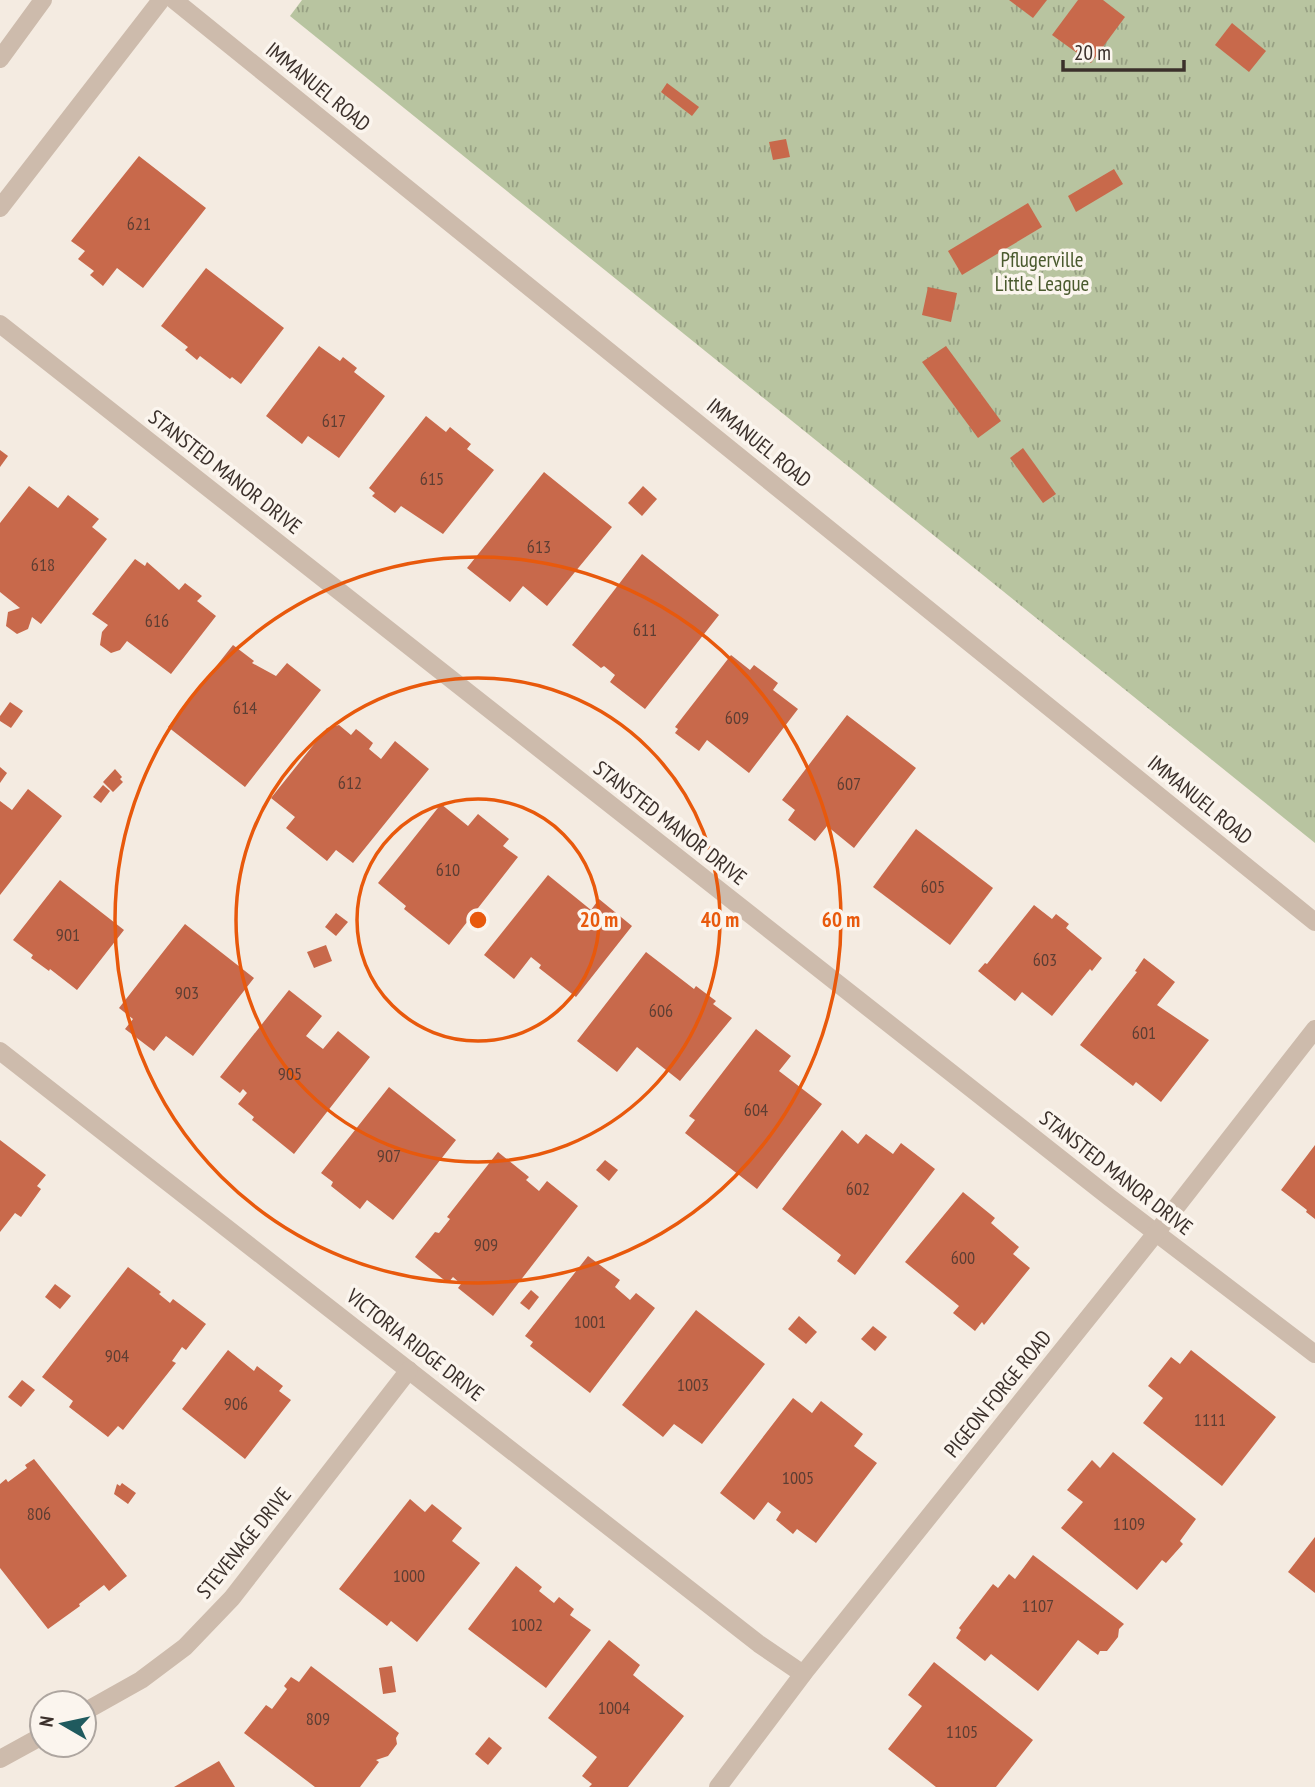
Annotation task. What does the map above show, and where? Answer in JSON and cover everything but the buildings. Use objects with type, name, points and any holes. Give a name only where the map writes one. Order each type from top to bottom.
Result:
[{"type":"street","points":[[0,59],[43,0]]},
{"type":"street","points":[[0,208],[161,0]]},
{"type":"street","name":"IMMANUEL ROAD","points":[[174,0],[1315,922]]},
{"type":"street","name":"STANSTED MANOR DRIVE","points":[[0,324],[1156,1233],[1315,1354]]},
{"type":"street","name":"PIGEON FORGE ROAD","points":[[718,1787],[803,1674],[1156,1233],[1315,1029]]},
{"type":"street","name":"VICTORIA RIDGE DRIVE","points":[[0,1051],[759,1644],[803,1674]]},
{"type":"street","name":"STEVENAGE DRIVE","points":[[98,1705],[152,1672],[185,1647],[232,1598],[410,1370]]},
{"type":"street","points":[[0,1759],[28,1744]]},
{"type":"green space","name":"Pflugerville Little League","points":[[302,0],[1315,0],[1315,843],[290,16]]}]
